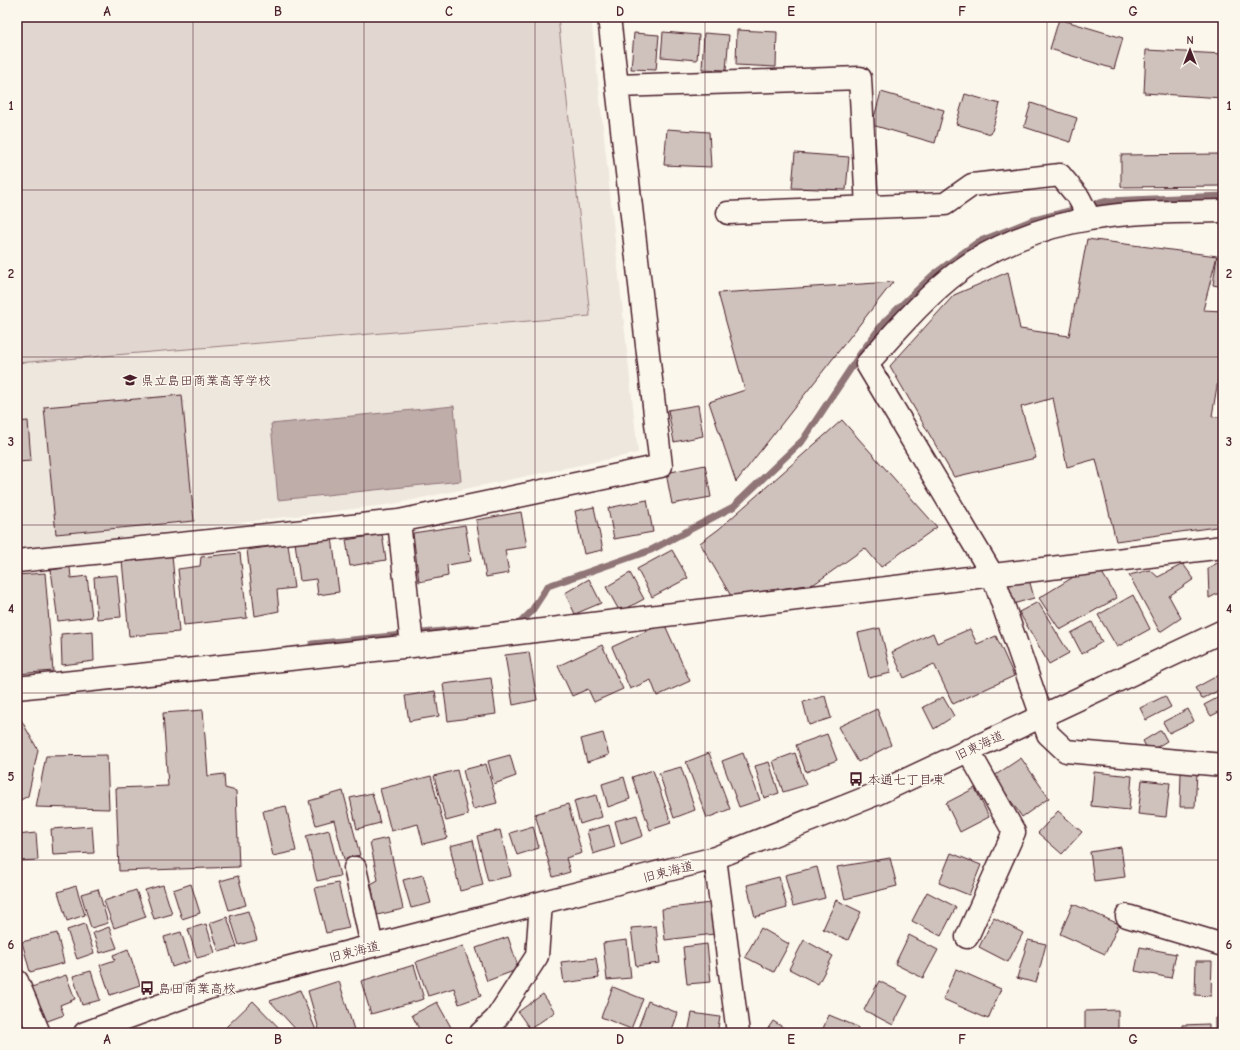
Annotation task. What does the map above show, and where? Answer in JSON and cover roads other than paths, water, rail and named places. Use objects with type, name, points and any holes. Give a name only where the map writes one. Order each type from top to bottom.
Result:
[{"type":"street","points":[[17,561],[399,521],[660,466],[609,17]]},
{"type":"street","points":[[617,86],[860,78],[868,207]]},
{"type":"street","points":[[728,213],[945,204],[972,185],[1060,175],[1079,198],[1090,219]]},
{"type":"street","points":[[1223,211],[1153,213],[1090,219],[1047,229],[990,251],[950,278],[906,320],[868,364],[993,576],[1048,734],[1066,751],[1223,765]]},
{"type":"street","points":[[399,521],[412,646]]},
{"type":"street","points":[[17,688],[412,646],[1223,547]]},
{"type":"street","name":"旧東海道","points":[[85,1033],[208,988],[715,858],[876,794],[1223,631]]},
{"type":"street","points":[[967,937],[1014,832],[968,750]]},
{"type":"street","points":[[715,858],[738,1033]]},
{"type":"street","points":[[355,868],[372,946]]},
{"type":"street","points":[[481,1033],[496,1020],[538,956],[541,903]]},
{"type":"street","points":[[1127,916],[1223,945]]},
{"type":"street","points":[[17,981],[39,1033]]},
{"type":"waterway","points":[[513,624],[520,623],[531,612],[548,586],[651,550],[733,507],[803,440],[861,353],[885,321],[933,275],[978,242],[1031,221],[1108,201],[1223,196]]},
{"type":"waterway","points":[[312,644],[473,628]]},
{"type":"place","name":"県立島田商業高等学校","points":[[130,380]]},
{"type":"place","name":"本通七丁目東","points":[[856,779]]},
{"type":"place","name":"島田商業高校","points":[[147,988]]}]
